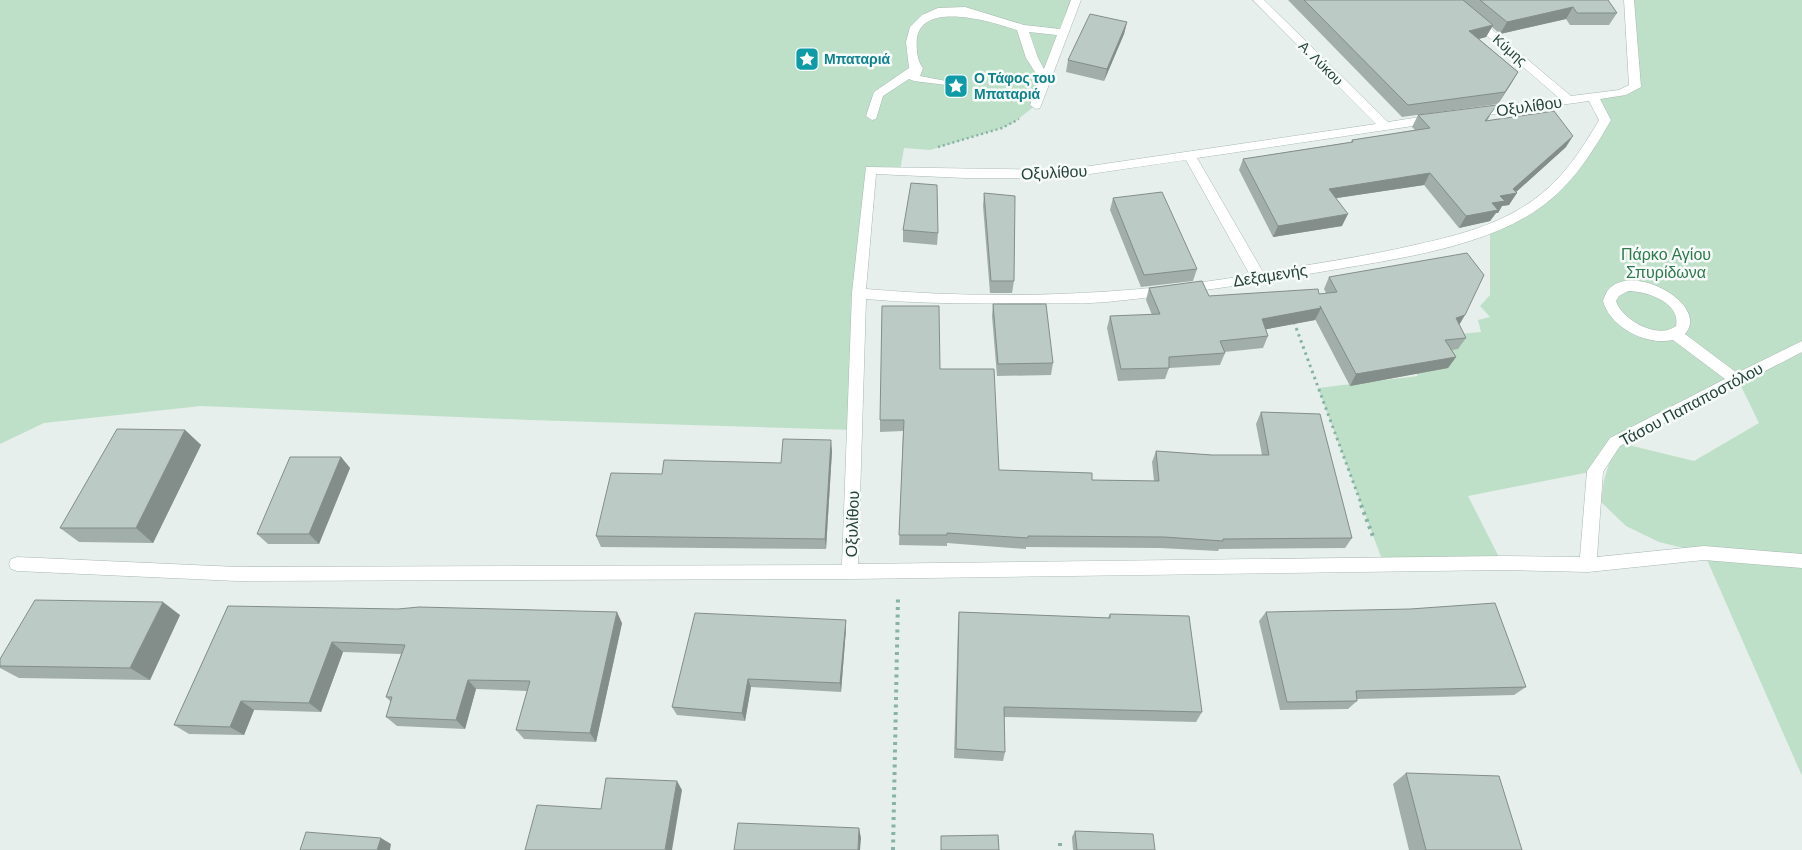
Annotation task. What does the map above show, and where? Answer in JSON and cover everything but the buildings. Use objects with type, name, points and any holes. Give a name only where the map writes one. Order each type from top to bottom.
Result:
[{"type":"street","points":[[1036,105],[1076,0]]},
{"type":"street","name":"Α. Λύκου","points":[[1258,0],[1384,125]]},
{"type":"street","name":"Κύμης","points":[[1451,0],[1568,100]]},
{"type":"street","name":"Οξυλίθου","points":[[1461,115],[1622,93],[1635,86],[1629,0]]},
{"type":"street","points":[[942,82],[914,78],[917,68],[911,45],[914,30],[922,18],[940,9],[965,9],[1022,28],[1064,32]]},
{"type":"street","points":[[1022,28],[1032,58],[1045,80]]},
{"type":"street","points":[[872,116],[878,94],[917,68]]},
{"type":"street","name":"Δεξαμενής","points":[[859,293],[944,298],[1105,297],[1259,278],[1387,256],[1464,238],[1503,224],[1537,204],[1570,174],[1590,146],[1605,120],[1593,97]]},
{"type":"street","name":"Οξυλίθου","points":[[850,572],[859,293],[870,170],[965,174],[1063,174],[1442,117]]},
{"type":"street","points":[[1188,155],[1259,278]]},
{"type":"street","points":[[1675,334],[1682,330],[1684,323],[1683,315],[1670,299],[1654,290],[1637,286],[1626,286],[1612,294],[1610,301],[1612,310],[1628,326],[1653,336],[1675,334],[1737,380]]},
{"type":"street","name":"Τάσου Παπαποστόλου","points":[[1588,565],[1595,471],[1615,442],[1802,346]]},
{"type":"street","points":[[17,564],[237,574],[850,572],[1502,563],[1588,565],[1704,553],[1802,561]]},
{"type":"path","points":[[971,137],[1012,123],[1036,105]]},
{"type":"path","points":[[1293,320],[1378,547]]},
{"type":"path","points":[[893,850],[898,571]]},
{"type":"path","points":[[1060,843],[1060,850]]},
{"type":"green space","points":[[0,0],[1076,0],[1036,105],[1013,123],[1002,128],[930,150],[904,148],[900,171],[870,170],[855,430],[529,420],[201,406],[44,423],[0,444]]},
{"type":"green space","name":"Πάρκο Αγίου Σπυρίδωνα","points":[[1629,0],[1802,0],[1802,776],[1704,553],[1659,542],[1626,526],[1601,502],[1604,480],[1615,444],[1595,471],[1468,496],[1502,563],[1384,565],[1318,388],[1418,376],[1400,351],[1439,336],[1481,332],[1478,320],[1490,317],[1480,306],[1490,295],[1490,229],[1548,194],[1604,121],[1593,97],[1635,86]],"holes":[[[1738,380],[1759,423],[1694,461],[1616,442]]]},
{"type":"place","name":"Μπαταριά","points":[[807,59]]},
{"type":"place","name":"Ο Τάφος του Μπαταριά","points":[[956,86]]}]
